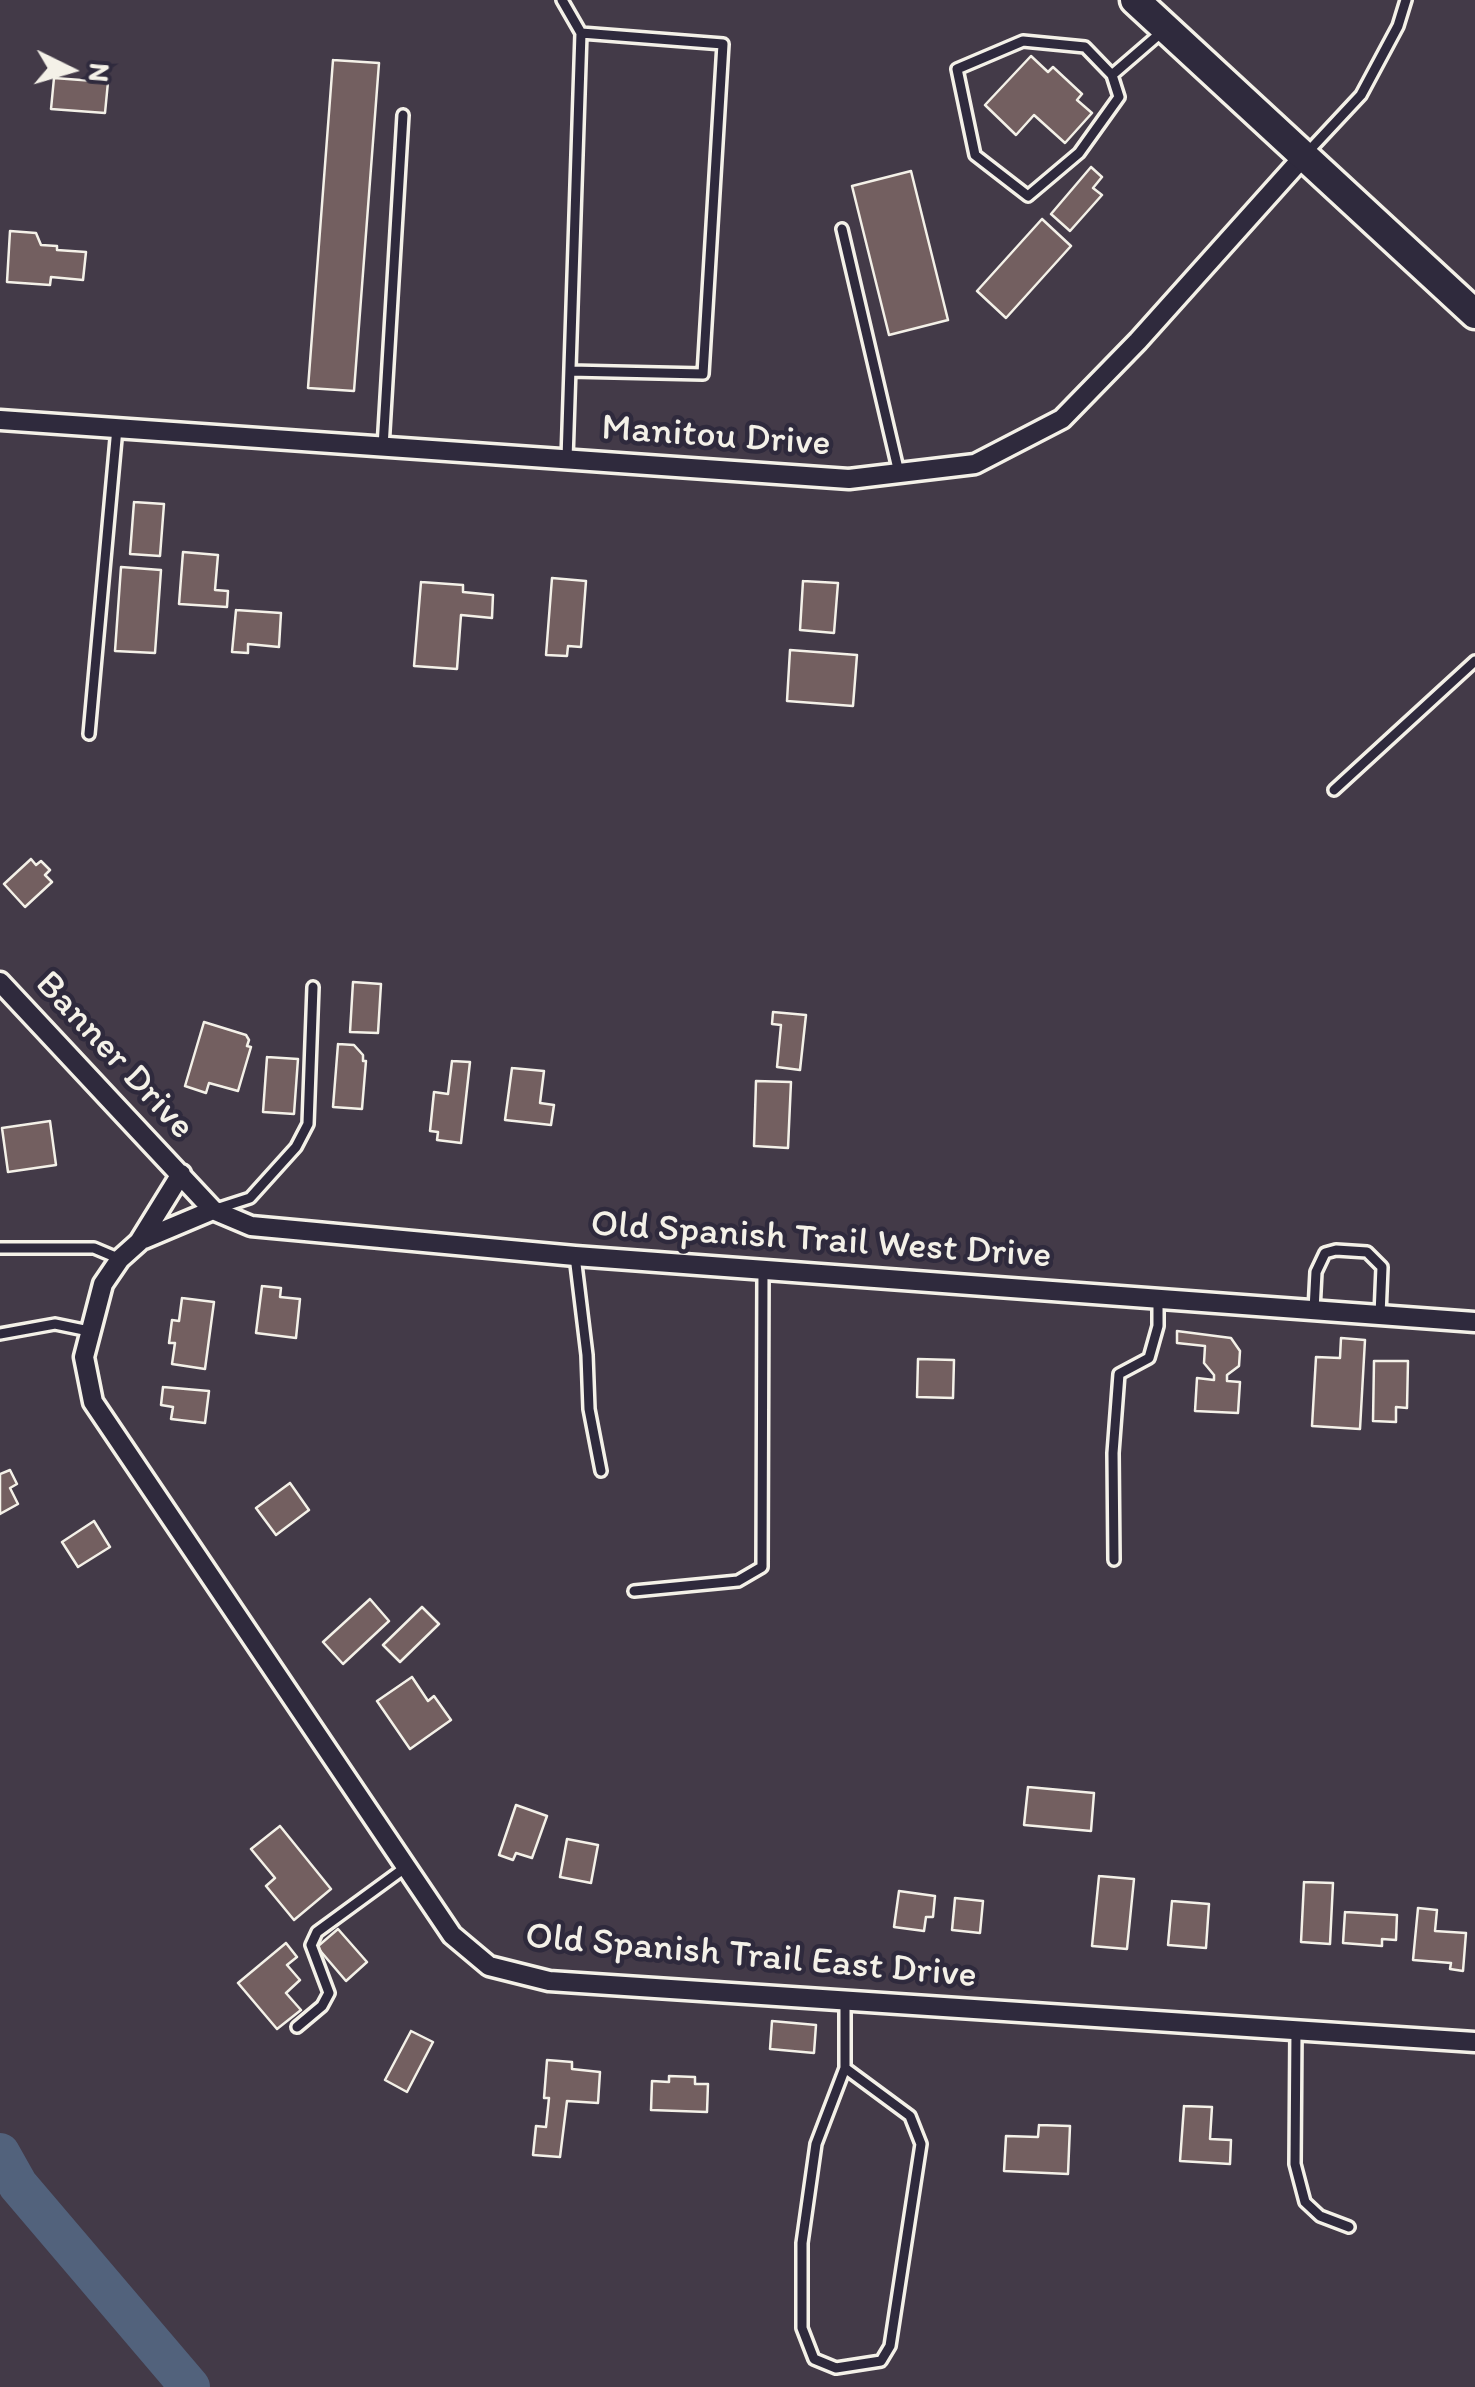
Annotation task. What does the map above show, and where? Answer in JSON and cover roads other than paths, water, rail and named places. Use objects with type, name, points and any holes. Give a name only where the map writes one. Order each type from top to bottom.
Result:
[{"type":"main road","points":[[1135,0],[1475,314]]},
{"type":"street","name":"Manitou Drive","points":[[0,420],[849,479],[975,464],[1062,419],[1303,158]]},
{"type":"street","name":"Banner Drive","points":[[0,982],[181,1174]]},
{"type":"street","name":"Old Spanish Trail West Drive","points":[[181,1174],[213,1210],[251,1226],[576,1256],[1475,1322]]},
{"type":"street","name":"Old Spanish Trail East Drive","points":[[181,1174],[139,1242],[120,1259],[103,1284],[84,1358],[94,1402],[452,1934],[488,1966],[549,1980],[1475,2042]]},
{"type":"street","points":[[139,1242],[213,1210]]},
{"type":"lane","points":[[562,0],[580,33],[567,459]]},
{"type":"lane","points":[[1303,158],[1361,95],[1398,26],[1406,0]]},
{"type":"lane","points":[[1112,76],[1165,30]]},
{"type":"lane","points":[[570,371],[703,374],[723,44],[580,33]]},
{"type":"lane","points":[[1023,40],[1085,47],[1112,76],[1119,98],[1079,154],[1028,196],[975,155],[957,69],[1023,40]]},
{"type":"lane","points":[[383,447],[402,115]]},
{"type":"lane","points":[[842,229],[899,473]]},
{"type":"lane","points":[[88,734],[117,428]]},
{"type":"lane","points":[[1334,790],[1475,661]]},
{"type":"lane","points":[[213,1210],[250,1198],[296,1148],[308,1124],[313,987]]},
{"type":"lane","points":[[0,1248],[94,1248],[120,1259]]},
{"type":"lane","points":[[1314,1310],[1319,1262],[1325,1253],[1352,1251],[1367,1252],[1382,1267],[1380,1314]]},
{"type":"lane","points":[[576,1256],[589,1409],[601,1471]]},
{"type":"lane","points":[[634,1591],[738,1581],[762,1567],[763,1270]]},
{"type":"lane","points":[[1114,1560],[1113,1452],[1119,1374],[1149,1358],[1158,1326],[1158,1299]]},
{"type":"lane","points":[[0,1334],[55,1324],[89,1331]]},
{"type":"lane","points":[[298,2028],[322,2006],[329,1993],[311,1945],[317,1932],[406,1866]]},
{"type":"lane","points":[[845,2000],[845,2068],[816,2144],[802,2242],[802,2328],[814,2359],[836,2368],[880,2361],[890,2346],[921,2144],[910,2116],[845,2068]]},
{"type":"lane","points":[[1296,2030],[1296,2164],[1306,2202],[1320,2216],[1348,2227]]},
{"type":"waterway","points":[[0,2153],[18,2185],[190,2387]]}]
